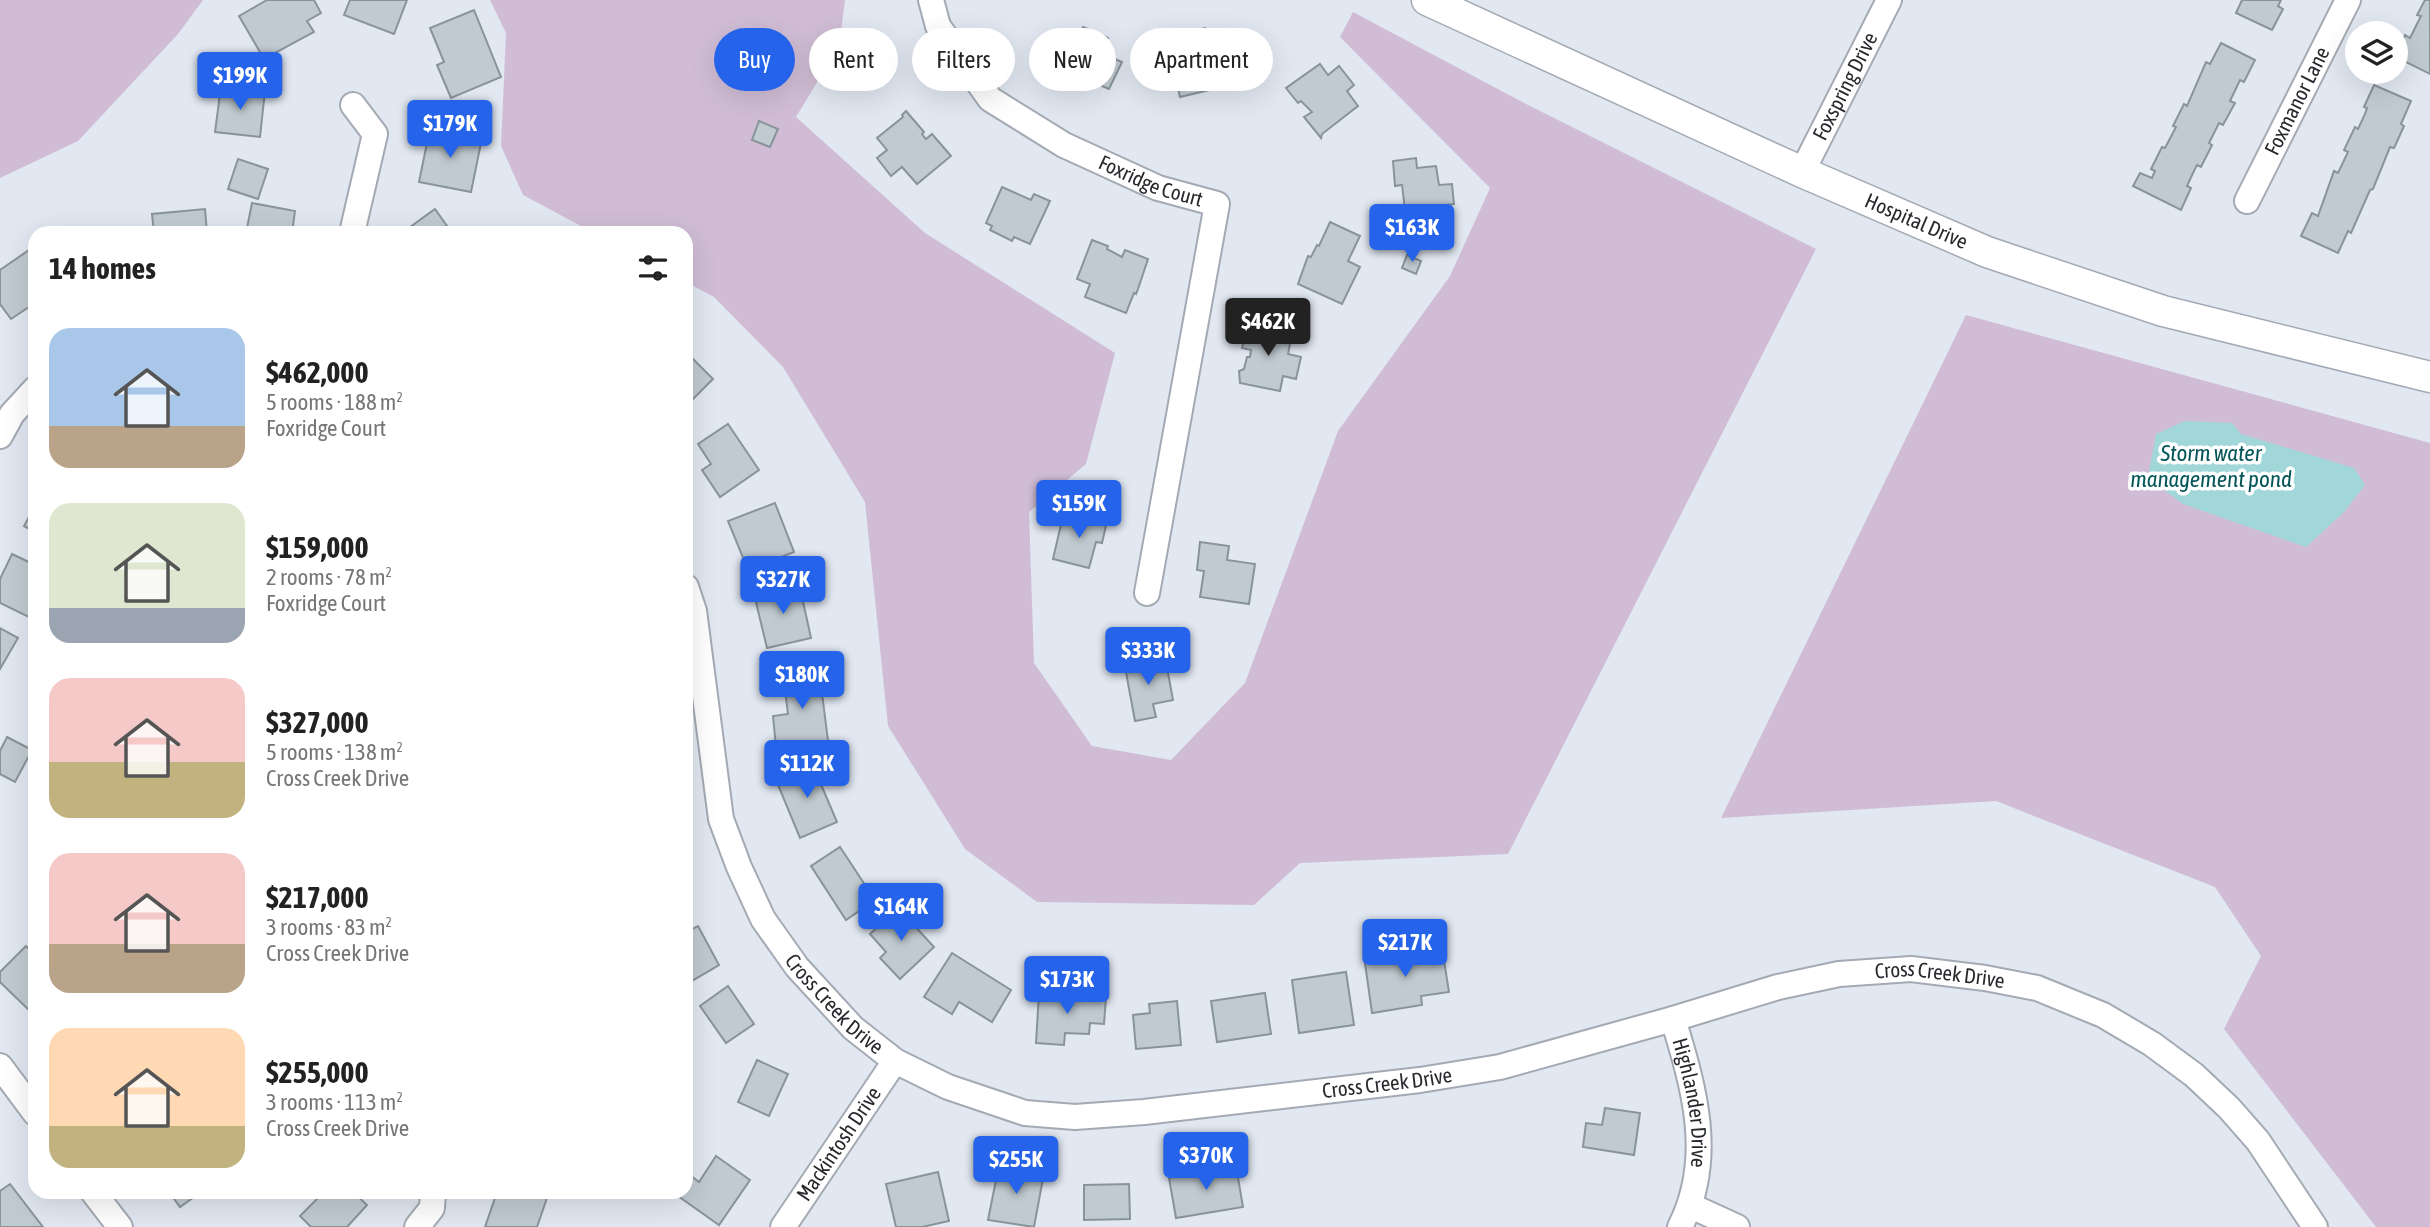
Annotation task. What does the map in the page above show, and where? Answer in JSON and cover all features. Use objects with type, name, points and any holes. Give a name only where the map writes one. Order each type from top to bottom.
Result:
[{"type":"street","name":"Foxridge Court","points":[[930,0],[938,26],[990,99],[1064,145],[1158,188],[1217,204],[1147,593]]},
{"type":"street","name":"Hospital Drive","points":[[1427,0],[1802,172],[1987,252],[2163,311],[2430,377]]},
{"type":"street","name":"Foxspring Drive","points":[[1802,172],[1889,0]]},
{"type":"street","name":"Foxmanor Lane","points":[[2247,201],[2348,0]]},
{"type":"street","points":[[353,105],[374,134],[354,226]]},
{"type":"street","points":[[0,436],[12,414],[28,397]]},
{"type":"street","name":"Cross Creek Drive","points":[[693,608],[721,819],[739,867],[764,919],[797,967],[853,1028],[895,1061],[938,1083],[981,1100],[1025,1113],[1075,1117],[1144,1112],[1433,1078],[1500,1067],[1778,987],[1839,974],[1911,969],[1985,978],[2037,988],[2103,1015],[2152,1044],[2194,1075],[2229,1108],[2258,1141],[2315,1227]]},
{"type":"street","name":"Highlander Drive","points":[[1673,1019],[1692,1081],[1699,1126],[1697,1171],[1685,1216]]},
{"type":"street","name":"Mackintosh Drive","points":[[782,1227],[895,1061]]},
{"type":"street","points":[[0,1066],[28,1104]]},
{"type":"street","points":[[98,1199],[120,1227]]},
{"type":"street","points":[[417,1227],[432,1208],[433,1199]]},
{"type":"street","points":[[1685,1216],[1737,1227]]},
{"type":"shaded area","points":[[0,0],[203,0],[178,34],[78,141],[0,178]]},
{"type":"shaded area","points":[[490,0],[845,0],[841,28],[809,28],[809,91],[812,91],[796,117],[925,233],[1115,353],[1086,464],[1029,512],[1034,663],[1092,746],[1171,760],[1245,683],[1338,431],[1450,276],[1490,188],[1340,37],[1353,12],[1528,105],[1816,249],[1508,854],[1300,863],[1254,905],[1037,902],[965,849],[888,726],[865,502],[783,367],[714,297],[693,286],[693,226],[581,226],[523,195],[501,146],[506,33]]},
{"type":"shaded area","points":[[1966,315],[2430,443],[2430,1227],[2376,1227],[2224,1029],[2261,956],[2215,887],[1996,801],[1721,818]]},
{"type":"water","name":"Storm water management pond","points":[[2185,421],[2232,423],[2241,434],[2354,468],[2365,485],[2344,512],[2306,547],[2183,504],[2165,491],[2149,472],[2156,434]]},
{"type":"building","points":[[267,0],[314,0],[321,13],[307,21],[314,32],[264,59],[239,16]]},
{"type":"building","points":[[350,0],[407,0],[394,34],[344,15]]},
{"type":"building","points":[[2242,0],[2281,0],[2278,6],[2283,9],[2272,30],[2236,13]]},
{"type":"building","points":[[2425,0],[2430,0],[2430,74],[2408,63],[2408,37],[2410,38],[2421,16],[2417,15]]},
{"type":"building","points":[[474,10],[501,77],[451,98],[437,65],[444,62],[430,28]]},
{"type":"building","points":[[2221,43],[2255,60],[2244,82],[2240,80],[2230,101],[2235,103],[2223,125],[2219,123],[2201,167],[2197,165],[2193,173],[2187,186],[2191,188],[2181,210],[2133,186],[2140,173],[2152,178],[2155,171],[2151,169],[2162,147],[2165,148],[2176,127],[2173,126],[2184,104],[2187,106],[2206,62],[2210,64]]},
{"type":"building","points":[[1116,59],[1122,62],[1116,74]]},
{"type":"building","points":[[1320,64],[1328,75],[1339,66],[1354,85],[1347,91],[1358,106],[1322,134],[1321,138],[1304,117],[1312,112],[1301,101],[1298,103],[1286,88]]},
{"type":"building","points":[[2374,85],[2411,101],[2395,146],[2390,147],[2373,189],[2370,190],[2351,233],[2348,231],[2338,253],[2301,236],[2312,213],[2318,216],[2334,171],[2338,173],[2348,152],[2344,150],[2365,114],[2367,108],[2364,107]]},
{"type":"building","points":[[221,86],[265,91],[260,137],[215,132]]},
{"type":"building","points":[[1179,91],[1205,91],[1180,97]]},
{"type":"building","points":[[906,111],[924,132],[922,134],[926,139],[932,134],[951,156],[917,184],[902,167],[891,176],[877,158],[887,150],[877,138],[903,117]]},
{"type":"building","points":[[759,121],[778,129],[770,147],[752,140]]},
{"type":"building","points":[[430,128],[482,138],[471,192],[419,182]]},
{"type":"building","points":[[1416,158],[1417,168],[1436,166],[1439,185],[1452,184],[1454,204],[1418,208],[1417,212],[1413,213],[1405,210],[1402,185],[1395,186],[1393,161]]},
{"type":"building","points":[[238,159],[268,169],[258,199],[228,189]]},
{"type":"building","points":[[1002,187],[1031,200],[1034,194],[1050,201],[1030,244],[1014,237],[1012,241],[990,230],[992,226],[986,223]]},
{"type":"building","points":[[252,203],[295,211],[293,226],[247,226]]},
{"type":"building","points":[[205,209],[206,226],[153,226],[152,214]]},
{"type":"building","points":[[435,209],[447,226],[412,226]]},
{"type":"building","points":[[1330,222],[1360,236],[1348,261],[1360,267],[1342,304],[1298,284],[1308,256],[1311,257],[1317,245],[1319,246]]},
{"type":"building","points":[[1092,240],[1108,246],[1107,249],[1122,257],[1125,250],[1148,259],[1126,313],[1085,297],[1090,284],[1077,279]]},
{"type":"building","points":[[28,251],[28,308],[11,319],[0,304],[0,270]]},
{"type":"building","points":[[1407,255],[1421,261],[1416,274],[1402,268]]},
{"type":"building","points":[[1248,324],[1292,334],[1288,354],[1301,357],[1296,379],[1283,376],[1280,391],[1240,383],[1239,371],[1244,369],[1251,350],[1242,348]]},
{"type":"building","points":[[693,359],[713,379],[693,399]]},
{"type":"building","points":[[728,424],[759,470],[720,497],[702,470],[711,464],[698,444]]},
{"type":"building","points":[[775,503],[794,552],[748,570],[728,521]]},
{"type":"building","points":[[1080,514],[1107,521],[1102,543],[1096,542],[1089,568],[1053,559],[1062,520],[1078,523]]},
{"type":"building","points":[[1200,542],[1229,546],[1227,560],[1255,564],[1249,604],[1200,597],[1204,571],[1197,570]]},
{"type":"building","points":[[12,554],[28,562],[28,617],[0,603],[0,579]]},
{"type":"building","points":[[799,583],[811,638],[767,648],[754,594]]},
{"type":"building","points":[[0,628],[18,638],[0,669]]},
{"type":"building","points":[[1165,657],[1173,700],[1153,704],[1156,717],[1135,721],[1125,667]]},
{"type":"building","points":[[819,669],[828,741],[776,747],[773,716],[788,714],[783,674]]},
{"type":"building","points":[[7,737],[28,748],[28,758],[15,782],[0,774],[0,751]]},
{"type":"building","points":[[817,762],[825,780],[820,782],[837,822],[800,838],[776,780]]},
{"type":"building","points":[[840,847],[875,900],[846,920],[811,866]]},
{"type":"building","points":[[898,908],[934,947],[900,979],[880,958],[886,952],[870,934]]},
{"type":"building","points":[[698,926],[719,965],[693,980],[693,928]]},
{"type":"building","points":[[1419,945],[1420,957],[1443,954],[1449,992],[1421,996],[1422,1005],[1372,1013],[1365,963],[1382,961],[1380,950]]},
{"type":"building","points":[[26,946],[28,948],[28,1009],[0,982],[0,972]]},
{"type":"building","points":[[952,953],[1011,990],[992,1022],[959,1002],[952,1014],[924,997]]},
{"type":"building","points":[[1346,972],[1354,1025],[1299,1033],[1292,980]]},
{"type":"building","points":[[728,986],[754,1024],[726,1043],[700,1006]]},
{"type":"building","points":[[1039,993],[1106,997],[1104,1024],[1090,1023],[1089,1034],[1065,1033],[1064,1045],[1036,1043]]},
{"type":"building","points":[[1265,993],[1271,1034],[1217,1042],[1211,1001]]},
{"type":"building","points":[[1177,1001],[1181,1045],[1136,1049],[1133,1015],[1150,1013],[1149,1004]]},
{"type":"building","points":[[757,1060],[788,1074],[769,1116],[738,1102]]},
{"type":"building","points":[[1605,1108],[1640,1113],[1634,1155],[1583,1147],[1586,1123],[1602,1125]]},
{"type":"building","points":[[716,1156],[750,1180],[719,1225],[682,1199],[693,1199],[693,1178],[699,1182]]},
{"type":"building","points":[[999,1165],[1044,1173],[1034,1227],[988,1220]]},
{"type":"building","points":[[1236,1166],[1243,1207],[1176,1218],[1169,1178]]},
{"type":"building","points":[[938,1172],[949,1221],[922,1227],[896,1227],[886,1184]]},
{"type":"building","points":[[10,1184],[43,1227],[0,1227],[0,1191]]},
{"type":"building","points":[[1129,1184],[1130,1219],[1084,1220],[1084,1185]]},
{"type":"building","points":[[174,1199],[191,1199],[180,1207]]},
{"type":"building","points":[[317,1199],[361,1199],[367,1205],[347,1227],[311,1227],[300,1216]]},
{"type":"building","points":[[495,1199],[547,1199],[537,1227],[485,1227]]}]
